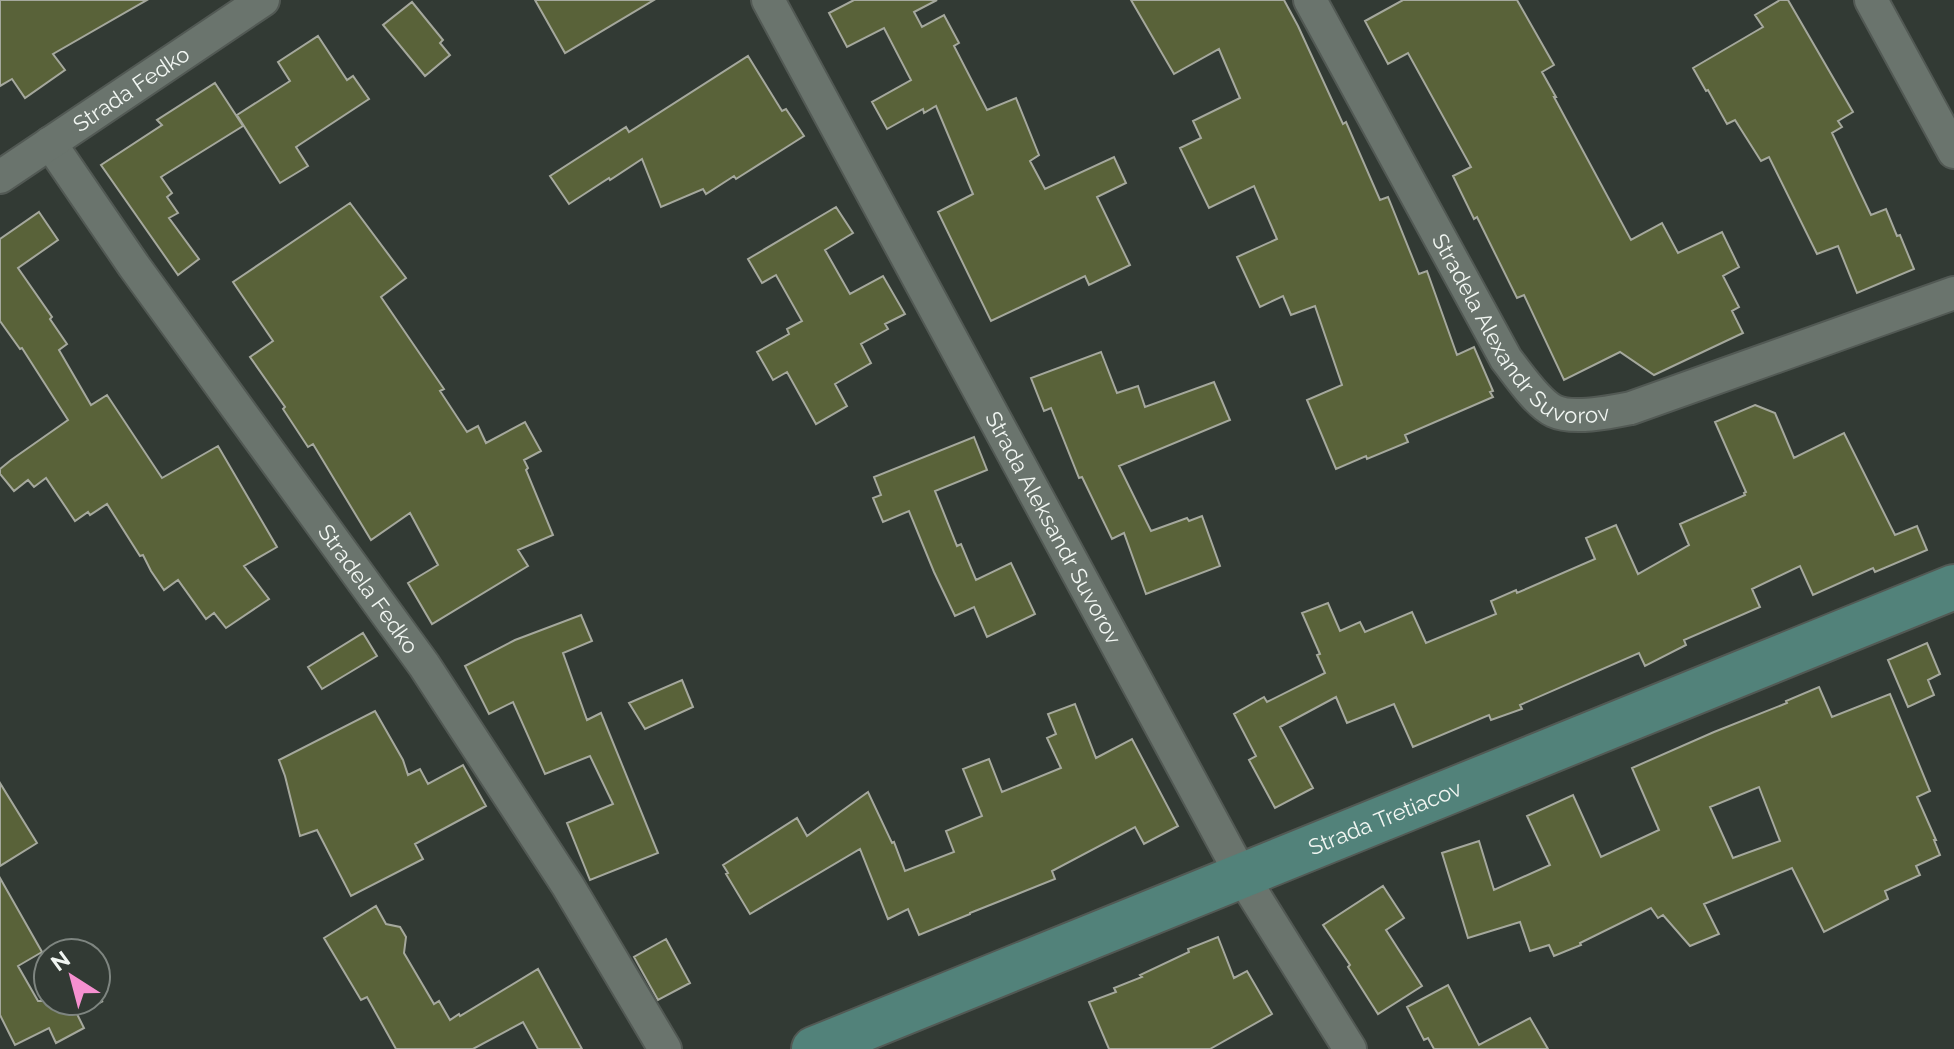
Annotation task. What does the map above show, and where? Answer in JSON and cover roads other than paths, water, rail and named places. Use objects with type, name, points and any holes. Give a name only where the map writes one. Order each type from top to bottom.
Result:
[{"type":"street","name":"Strada Fedko","points":[[0,177],[263,0]]},
{"type":"street","name":"Strada Aleksandr Suvorov","points":[[768,0],[1242,876],[1350,1049]]},
{"type":"street","name":"Stradela Alexandr Suvorov","points":[[1310,0],[1506,359],[1533,394],[1555,412],[1585,416],[1631,408],[1954,293]]},
{"type":"street","points":[[1871,0],[1954,152]]},
{"type":"street","name":"Stradela Fedko","points":[[50,143],[134,266],[424,665],[568,886],[665,1049]]},
{"type":"street","name":"Strada Tretiacov","points":[[814,1049],[1954,587]]}]
